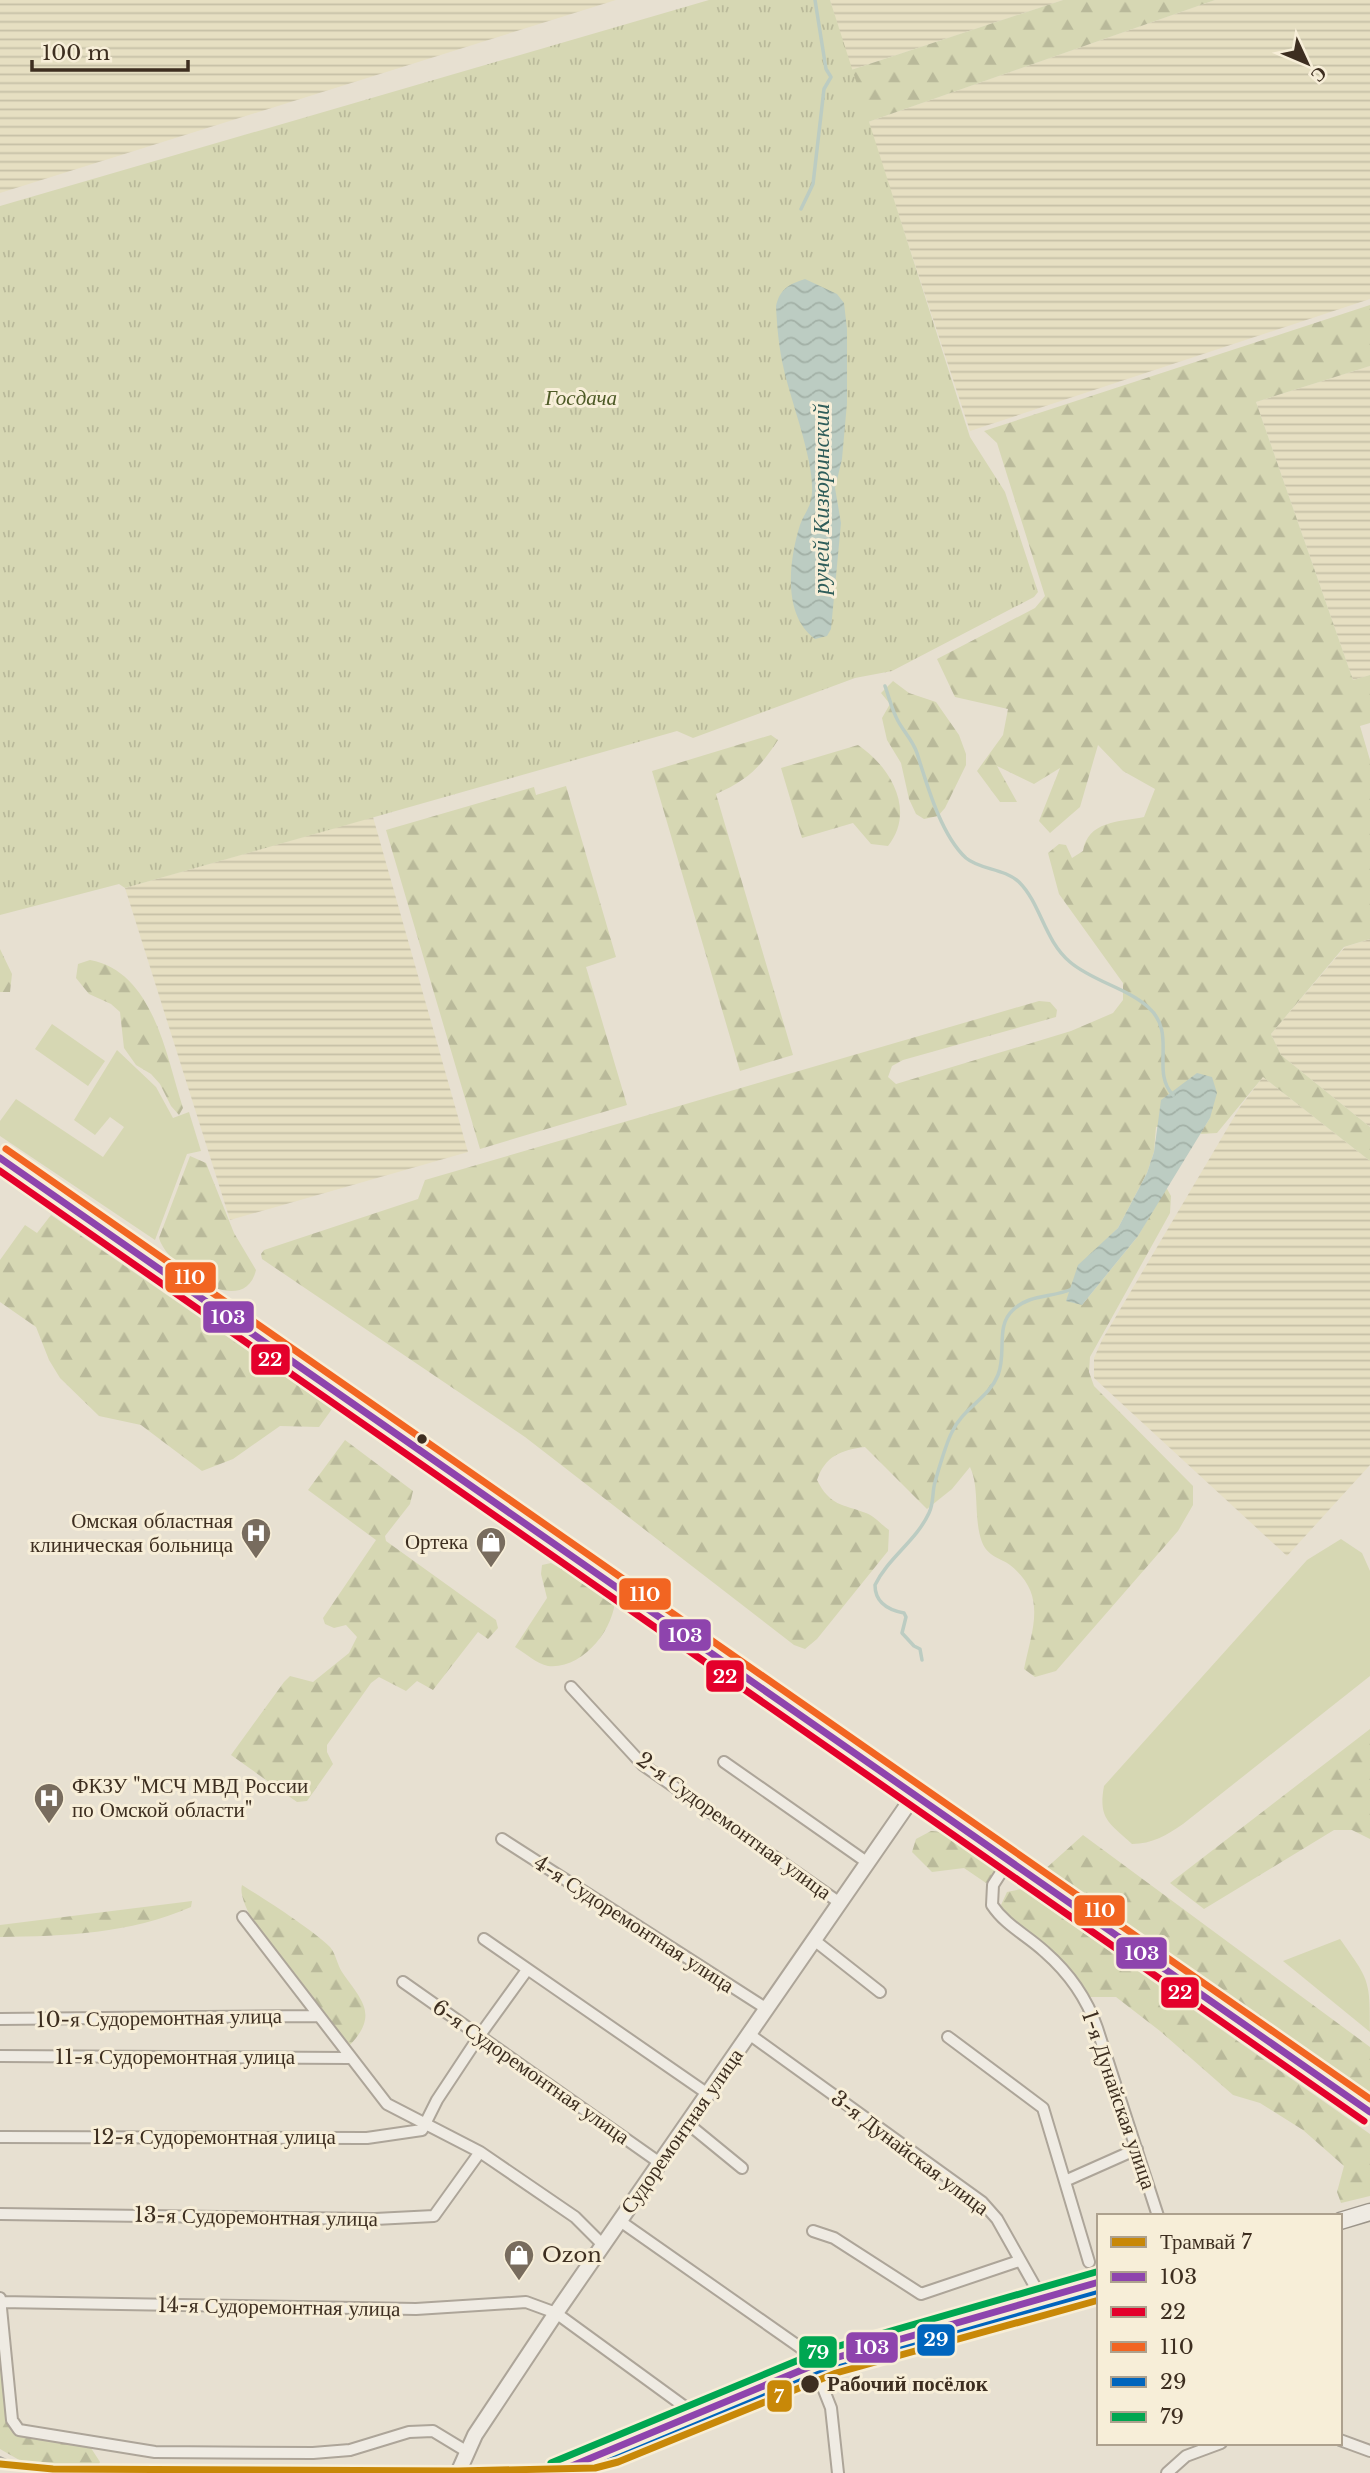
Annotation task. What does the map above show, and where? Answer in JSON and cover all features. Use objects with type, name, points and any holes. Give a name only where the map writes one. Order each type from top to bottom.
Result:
[{"type":"main road","points":[[0,1158],[1370,2112]]},
{"type":"main road","points":[[1342,2220],[1370,2213]]},
{"type":"main road","points":[[555,2473],[817,2364],[1097,2283]]},
{"type":"street","name":"2-я Судоремонтная улица","points":[[571,1687],[643,1765],[840,1903]]},
{"type":"street","points":[[724,1762],[868,1863]]},
{"type":"street","name":"Судоремонтная улица","points":[[457,2473],[466,2451],[556,2313],[915,1794]]},
{"type":"street","name":"4-я Судоремонтная улица","points":[[502,1839],[767,2009]]},
{"type":"street","name":"1-я Дунайская улица","points":[[1009,1860],[993,1885],[992,1906],[1009,1925],[1044,1951],[1085,1999],[1157,2214]]},
{"type":"street","points":[[243,1917],[387,2104],[480,2152],[575,2217],[603,2245]]},
{"type":"street","points":[[484,1939],[708,2094]]},
{"type":"street","points":[[814,1940],[880,1992]]},
{"type":"street","points":[[426,2126],[437,2100],[527,1970]]},
{"type":"street","name":"6-я Судоремонтная улица","points":[[402,1982],[660,2163]]},
{"type":"street","name":"10-я Судоремонтная улица","points":[[0,2019],[319,2016]]},
{"type":"street","name":"3-я Дунайская улица","points":[[749,2034],[982,2202],[997,2220],[1041,2297]]},
{"type":"street","points":[[948,2037],[1043,2108],[1089,2262]]},
{"type":"street","name":"11-я Судоремонтная улица","points":[[0,2056],[350,2058]]},
{"type":"street","points":[[687,2123],[742,2168]]},
{"type":"street","name":"12-я Судоремонтная улица","points":[[0,2137],[368,2138],[416,2133],[426,2126]]},
{"type":"street","points":[[1065,2181],[1137,2149]]},
{"type":"street","name":"13-я Судоремонтная улица","points":[[0,2214],[375,2219],[434,2216],[480,2152]]},
{"type":"street","points":[[620,2221],[817,2364],[831,2408],[838,2473]]},
{"type":"street","points":[[814,2231],[834,2238],[921,2294],[1019,2261]]},
{"type":"street","points":[[0,2300],[12,2420],[19,2430],[155,2452],[313,2453],[350,2450],[409,2432],[433,2431],[466,2451]]},
{"type":"street","name":"14-я Судоремонтная улица","points":[[0,2300],[416,2309],[526,2302],[556,2313],[696,2415]]},
{"type":"street","points":[[1342,2441],[1370,2451]]},
{"type":"street","points":[[1167,2473],[1186,2456],[1216,2445]]},
{"type":"shaded area","points":[[0,0],[616,0],[0,193]]},
{"type":"shaded area","points":[[830,0],[1063,0],[851,70]]},
{"type":"shaded area","points":[[1215,0],[1370,0],[1370,299],[970,431],[868,122]]},
{"type":"shaded area","points":[[1370,366],[1370,675],[1353,680],[1256,402]]},
{"type":"shaded area","points":[[373,817],[468,1152],[230,1220],[125,888]]},
{"type":"shaded area","points":[[1370,939],[1370,1127],[1281,1055],[1271,1034],[1345,947]]},
{"type":"shaded area","points":[[1263,1077],[1370,1161],[1370,1465],[1287,1556],[1094,1378],[1094,1358],[1102,1340],[1240,1107]]},
{"type":"green space","name":"Госдача","points":[[709,0],[830,0],[970,437],[1005,492],[1038,592],[1034,597],[892,671],[855,678],[693,738],[677,731],[125,888],[119,884],[0,915],[0,206]]},
{"type":"green space","points":[[1063,0],[1215,0],[868,122],[851,70]]},
{"type":"green space","points":[[1370,305],[1370,366],[1256,402],[1353,680],[1370,675],[1370,723],[1360,726],[1370,760],[1370,939],[1344,947],[1271,1034],[1281,1055],[1370,1127],[1370,1161],[1263,1077],[1217,1133],[1200,1134],[1210,1118],[1156,1127],[1154,1152],[1147,1173],[1118,1228],[1101,1245],[1082,1305],[1138,1236],[1166,1187],[1171,1196],[1170,1213],[1090,1357],[1089,1372],[1094,1386],[1193,1486],[1193,1505],[1178,1531],[1056,1671],[1035,1677],[1024,1669],[1033,1626],[1033,1601],[1022,1576],[984,1547],[979,1533],[975,1484],[970,1467],[952,1489],[927,1509],[865,1447],[841,1452],[824,1465],[817,1480],[822,1489],[832,1499],[869,1514],[889,1530],[888,1551],[817,1639],[805,1649],[794,1645],[525,1437],[262,1259],[264,1250],[418,1199],[425,1180],[1039,1001],[1050,1002],[1057,1010],[1056,1017],[903,1060],[892,1066],[888,1077],[896,1084],[1071,1031],[1113,1013],[1123,1000],[1123,983],[1059,894],[1048,853],[1059,844],[1066,845],[1072,858],[1083,851],[1086,841],[1098,828],[1144,817],[1155,789],[1123,771],[1098,745],[1080,807],[1050,833],[1039,821],[1060,768],[1034,784],[997,766],[1017,802],[1000,802],[977,771],[1003,735],[1008,709],[955,697],[937,659],[1035,608],[1045,596],[997,443],[984,431]]},
{"type":"green space","points":[[893,681],[909,693],[936,702],[959,735],[966,754],[966,765],[945,808],[938,816],[924,819],[916,814],[909,799],[901,763],[887,740],[882,718],[890,704],[881,693]]},
{"type":"green space","points":[[771,735],[778,740],[758,766],[744,779],[716,794],[793,1055],[740,1071],[652,771]]},
{"type":"green space","points":[[858,745],[881,765],[896,791],[900,804],[900,819],[896,833],[888,846],[871,844],[853,823],[802,838],[781,768]]},
{"type":"green space","points":[[566,786],[616,957],[586,967],[627,1105],[480,1149],[386,830],[534,787],[536,795]]},
{"type":"green space","points":[[0,949],[12,974],[10,992],[0,992]]},
{"type":"green space","points":[[90,960],[112,968],[129,981],[143,998],[163,1041],[183,1108],[179,1115],[171,1106],[160,1084],[151,1074],[136,1065],[124,1048],[120,1012],[111,1004],[89,994],[76,978],[78,964]]},
{"type":"green space","points":[[52,1024],[105,1061],[88,1086],[35,1049]]},
{"type":"green space","points":[[117,1050],[156,1087],[173,1118],[189,1112],[201,1151],[187,1154],[155,1240],[0,1136],[0,1121],[16,1099],[103,1157],[124,1127],[110,1117],[95,1135],[74,1120]]},
{"type":"green space","points":[[190,1156],[206,1163],[234,1233],[256,1270],[249,1284],[237,1291],[222,1290],[190,1274],[165,1250],[159,1238]]},
{"type":"green space","points":[[51,1215],[332,1409],[319,1427],[280,1426],[233,1459],[202,1471],[141,1425],[99,1416],[60,1378],[49,1360],[36,1327],[0,1302],[0,1260],[25,1225],[37,1233]]},
{"type":"green space","points":[[345,1440],[413,1491],[410,1504],[385,1536],[386,1541],[496,1620],[498,1628],[488,1639],[478,1632],[433,1690],[417,1681],[406,1691],[379,1677],[371,1683],[327,1745],[327,1752],[333,1764],[307,1801],[297,1802],[231,1755],[290,1676],[313,1682],[349,1653],[357,1637],[346,1625],[334,1628],[325,1624],[323,1618],[376,1540],[308,1490]]},
{"type":"green space","points":[[1341,1539],[1362,1553],[1370,1571],[1370,1676],[1183,1824],[1159,1838],[1132,1844],[1107,1820],[1103,1806],[1104,1786],[1307,1560]]},
{"type":"green space","points":[[551,1563],[615,1593],[611,1618],[596,1643],[574,1661],[548,1666],[535,1661],[515,1647],[547,1598],[541,1574],[542,1565]]},
{"type":"green space","points":[[1370,1729],[1370,1839],[1352,1830],[1334,1830],[1204,1909],[1170,1883]]},
{"type":"green space","points":[[931,1831],[949,1835],[971,1846],[989,1860],[995,1868],[996,1876],[986,1883],[964,1868],[932,1872],[912,1852],[916,1839]]},
{"type":"green space","points":[[1083,1835],[1370,2047],[1370,2103],[1043,1871]]},
{"type":"green space","points":[[242,1885],[300,1923],[332,1950],[364,2008],[364,2025],[349,2046],[266,1942],[243,1899]]},
{"type":"green space","points":[[1021,1889],[1370,2134],[1370,2196],[1341,2203],[1337,2192],[1344,2166],[1303,2130],[1260,2103],[1233,2095],[1160,2031],[1116,1997],[1087,1997],[1009,1918],[1001,1905],[1007,1892]]},
{"type":"green space","points":[[192,1901],[191,1907],[168,1916],[121,1928],[49,1936],[0,1937],[0,1925]]},
{"type":"green space","points":[[1340,1939],[1366,1982],[1370,2001],[1370,2032],[1283,1961]]},
{"type":"green space","points":[[0,2336],[10,2420],[38,2438],[91,2448],[100,2462],[98,2466],[28,2465],[0,2449]]},
{"type":"water","points":[[805,279],[837,294],[844,303],[847,329],[847,403],[842,459],[835,488],[841,523],[831,629],[827,636],[815,639],[804,629],[797,616],[791,586],[796,539],[810,503],[812,487],[803,436],[782,362],[776,306],[786,288]]},
{"type":"water","points":[[1197,1073],[1212,1077],[1217,1093],[1210,1118],[1138,1236],[1082,1305],[1066,1301],[1078,1265],[1118,1228],[1147,1173],[1154,1152],[1161,1100]]},
{"type":"waterway","name":"ручей Кизюринский","points":[[801,209],[813,184],[824,89],[831,77],[826,69],[815,0]]},
{"type":"waterway","name":"ручей Кизюринский","points":[[885,686],[896,717],[915,749],[942,823],[957,848],[972,862],[1006,874],[1019,882],[1033,901],[1054,943],[1070,962],[1140,1000],[1157,1017],[1163,1040],[1164,1075],[1173,1095]]},
{"type":"waterway","name":"ручей Кизюринский","points":[[922,1660],[920,1649],[902,1633],[906,1617],[904,1613],[893,1610],[880,1601],[875,1585],[929,1513],[940,1464],[957,1424],[989,1390],[998,1375],[1004,1324],[1008,1316],[1026,1301],[1072,1289]]},
{"type":"tram line","name":"7","points":[[0,2464],[53,2469],[458,2471],[595,2468],[618,2462],[836,2373],[1097,2301]]},
{"type":"tram line","points":[[0,2457],[22,2467]]},
{"type":"transit line","name":"110","points":[[6,1149],[1370,2099]]},
{"type":"transit line","name":"103","points":[[0,1158],[1370,2112]]},
{"type":"transit line","name":"22","points":[[0,1171],[1364,2121]]},
{"type":"transit line","name":"79","points":[[551,2463],[818,2352],[1096,2272]]},
{"type":"transit line","name":"103","points":[[555,2473],[821,2362],[1097,2283]]},
{"type":"transit line","name":"29","points":[[582,2473],[824,2372],[1097,2294]]},
{"type":"place","name":"Омская областная клиническая больница","points":[[256,1560]]},
{"type":"place","name":"Ортека","points":[[491,1569]]},
{"type":"place","name":"ФКЗУ \"МСЧ МВД России по Омской области\"","points":[[49,1825]]},
{"type":"place","name":"Ozon","points":[[519,2282]]},
{"type":"place","name":"Рабочий посёлок","points":[[810,2384]]}]
